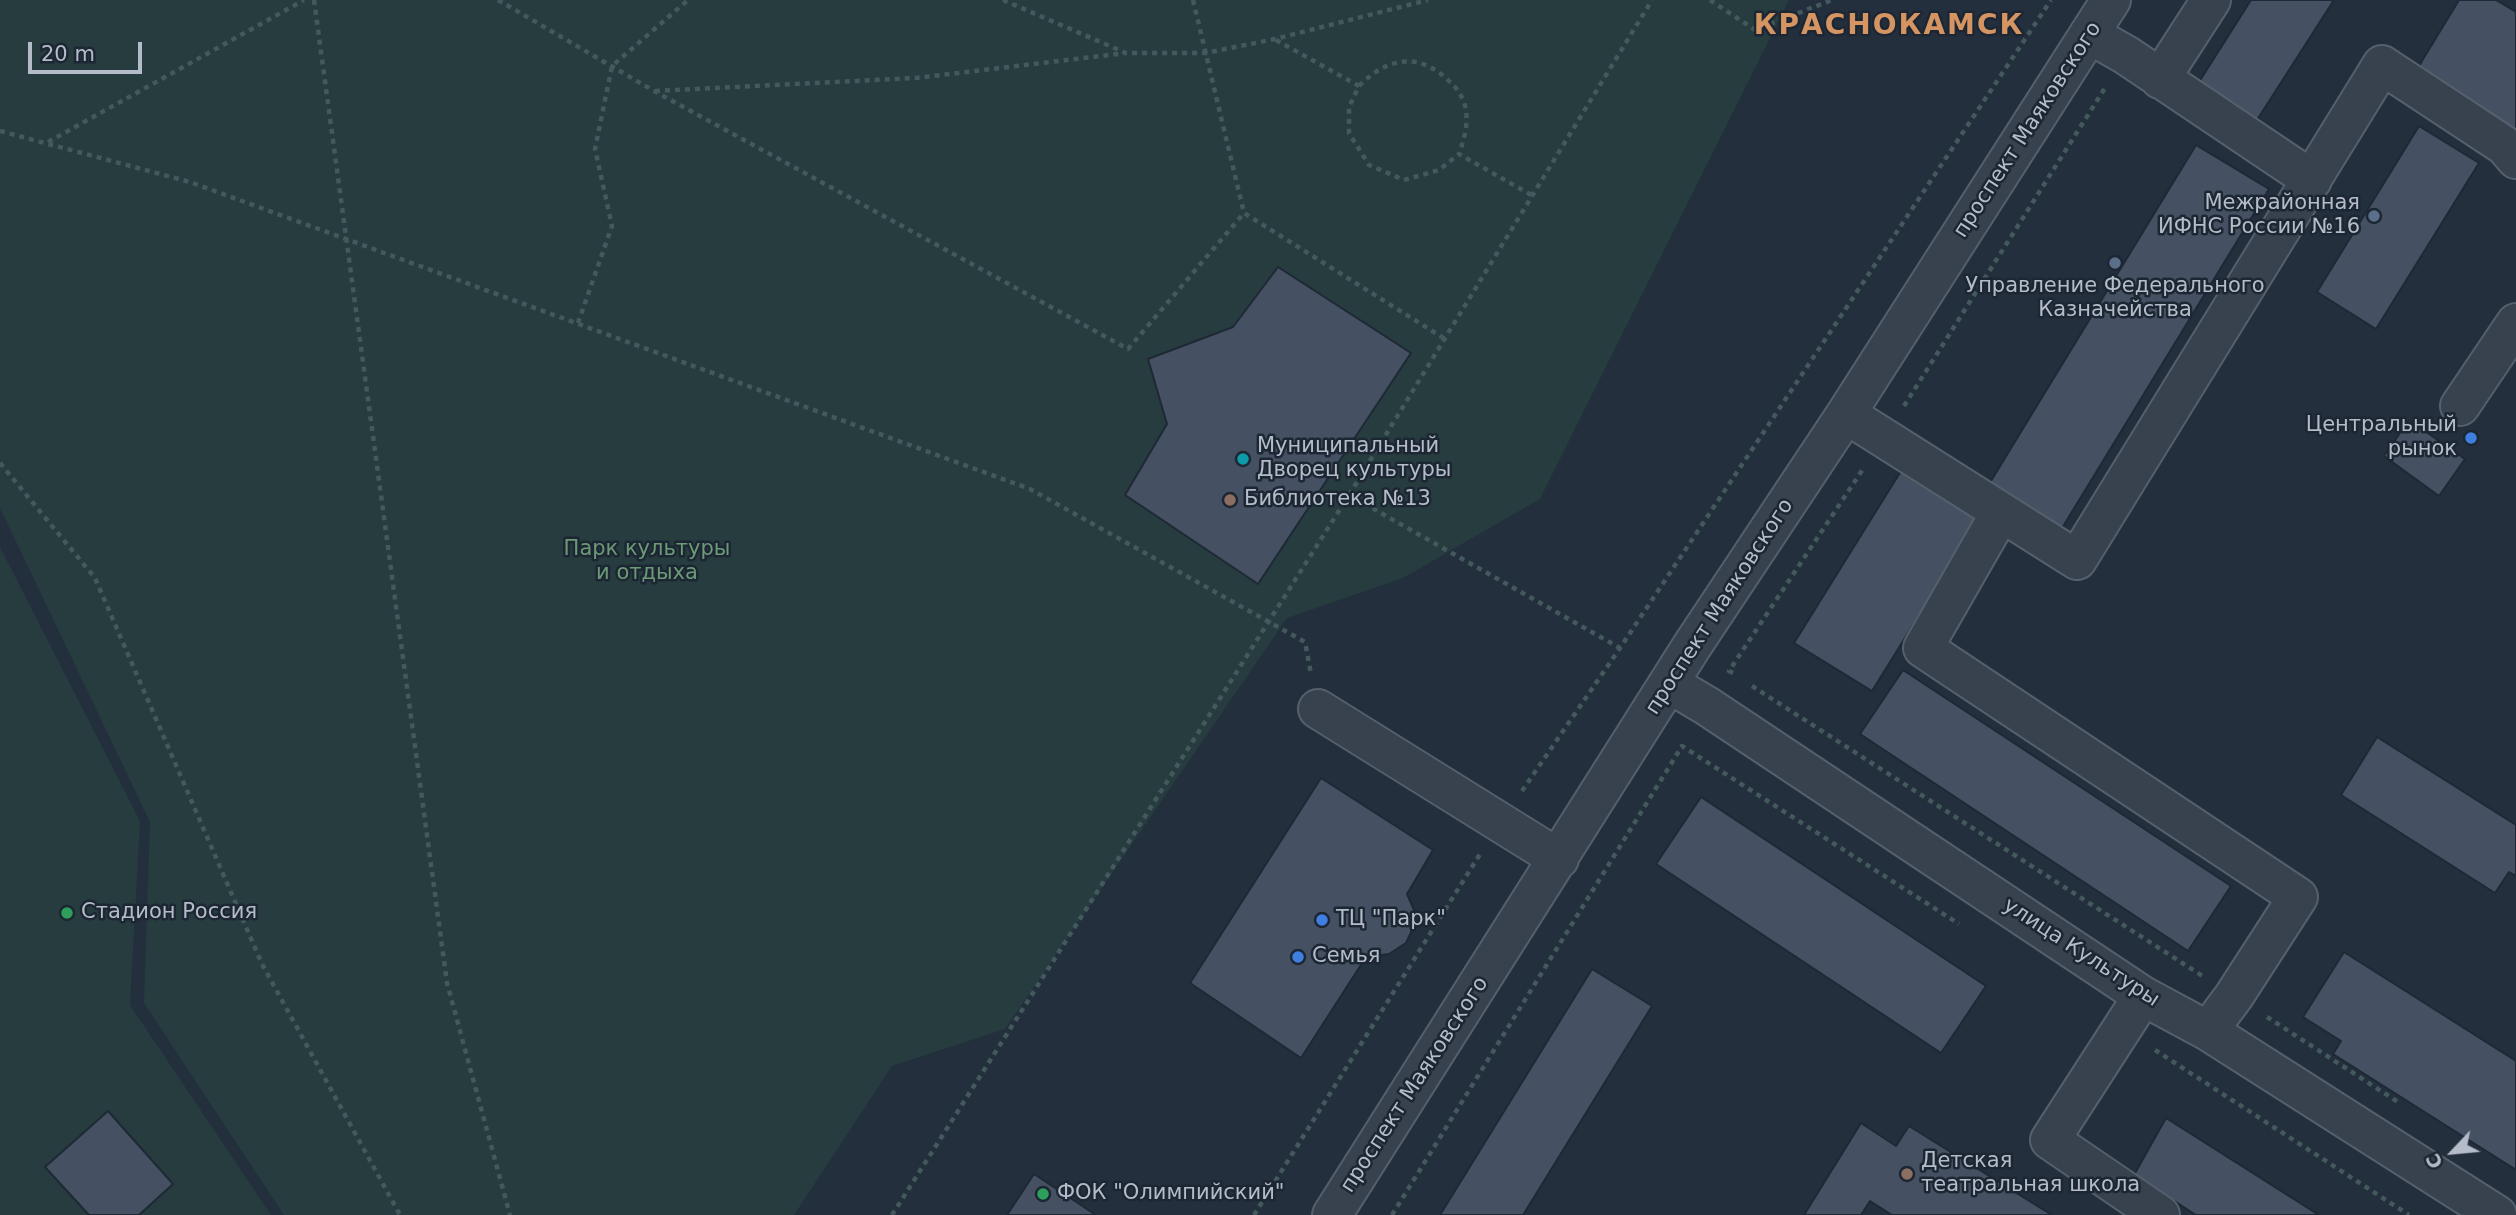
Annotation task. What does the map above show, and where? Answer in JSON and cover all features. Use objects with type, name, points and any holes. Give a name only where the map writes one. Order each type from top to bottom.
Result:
[{"type":"street","name":"проспект Маяковского","points":[[1332,1215],[2111,0]]},
{"type":"street","points":[[2160,79],[2211,0]]},
{"type":"street","points":[[2089,34],[2126,55],[2312,180]]},
{"type":"street","points":[[1846,414],[2077,560],[2382,65],[2505,146],[2516,159]]},
{"type":"street","points":[[2460,406],[2516,323]]},
{"type":"street","points":[[2001,512],[1923,648],[2298,897],[2208,1031]]},
{"type":"street","name":"улица Культуры","points":[[1670,684],[2143,996],[2208,1031],[2497,1215]]},
{"type":"street","points":[[1318,709],[1559,859]]},
{"type":"street","points":[[2143,996],[2050,1140],[2160,1215]]},
{"type":"path","points":[[48,142],[304,0]]},
{"type":"path","points":[[314,0],[447,983],[510,1215]]},
{"type":"path","points":[[498,0],[654,91],[1128,349],[1244,213]]},
{"type":"path","points":[[578,323],[612,226],[595,149],[612,66],[688,0]]},
{"type":"path","points":[[1003,0],[1126,54]]},
{"type":"path","points":[[1193,0],[1244,213],[1445,339]]},
{"type":"path","points":[[654,91],[916,78],[1126,54],[1206,53],[1275,39],[1428,0]]},
{"type":"path","points":[[892,1215],[1269,623],[1652,0]]},
{"type":"path","points":[[1710,0],[1755,30],[1832,0]]},
{"type":"path","points":[[1254,1215],[1499,823],[1620,649],[2051,0]]},
{"type":"path","points":[[1275,39],[1359,86]]},
{"type":"path","points":[[2126,55],[1884,439],[1729,671],[2410,1110]]},
{"type":"path","points":[[1415,61],[1437,69],[1457,89],[1466,108],[1466,131],[1459,154],[1439,170],[1404,180],[1368,165],[1349,133],[1349,107],[1359,86],[1371,74],[1389,64],[1415,61]]},
{"type":"path","points":[[0,131],[190,182],[1030,489],[1305,642],[1318,709]]},
{"type":"path","points":[[1459,154],[1533,196]]},
{"type":"path","points":[[0,464],[95,578],[262,964],[400,1215]]},
{"type":"path","points":[[1349,495],[1620,649]]},
{"type":"path","points":[[1392,1215],[1682,746]]},
{"type":"green space","name":"Парк культуры и отдыха","points":[[0,0],[1789,0],[1540,499],[1403,578],[1287,618],[1005,1029],[892,1066],[794,1215],[284,1215],[144,1003],[150,822],[0,508]]},
{"type":"green space","name":"Стадион Россия","points":[[0,547],[140,821],[130,1005],[271,1215],[0,1215]]},
{"type":"building","points":[[2251,0],[2334,0],[2257,120],[2199,82]]},
{"type":"building","points":[[2459,0],[2496,0],[2516,12],[2516,143],[2411,79]]},
{"type":"building","points":[[2419,126],[2479,163],[2376,329],[2317,292]]},
{"type":"building","points":[[2196,145],[2269,189],[2056,538],[1983,494]]},
{"type":"building","name":"Муниципальный Дворец культуры","points":[[1278,267],[1411,353],[1258,584],[1125,495],[1167,424],[1148,359],[1233,327]]},
{"type":"building","points":[[2409,420],[2465,459],[2439,496],[2384,456]]},
{"type":"building","points":[[1906,463],[1984,511],[1872,691],[1794,643]]},
{"type":"building","points":[[1903,670],[2231,886],[2188,951],[1860,734]]},
{"type":"building","points":[[2377,737],[2516,825],[2516,876],[2509,872],[2495,893],[2341,795]]},
{"type":"building","name":"ТЦ \"Парк\"","points":[[1321,778],[1433,850],[1407,894],[1415,912],[1413,928],[1406,943],[1389,954],[1366,957],[1301,1058],[1190,983]]},
{"type":"building","points":[[1701,797],[1986,986],[1941,1053],[1656,864]]},
{"type":"building","points":[[2344,952],[2516,1061],[2516,1170],[2333,1054],[2341,1041],[2303,1017]]},
{"type":"building","points":[[1592,969],[1652,1006],[1523,1215],[1440,1215]]},
{"type":"building","points":[[108,1111],[173,1184],[139,1215],[89,1215],[45,1167]]},
{"type":"building","points":[[2166,1118],[2319,1215],[2196,1215],[2134,1175]]},
{"type":"building","name":"Детская театральная школа","points":[[1861,1123],[1896,1146],[1909,1126],[2052,1215],[1892,1215],[1870,1201],[1861,1215],[1804,1215]]},
{"type":"building","name":"ФОК \"Олимпийский\"","points":[[1034,1174],[1096,1215],[1007,1215]]},
{"type":"place","name":"Межрайонная ИФНС России №16","points":[[2374,216]]},
{"type":"place","name":"Управление Федерального Казначейства","points":[[2115,263]]},
{"type":"place","name":"Центральный рынок","points":[[2471,438]]},
{"type":"place","name":"Муниципальный Дворец культуры","points":[[1243,459]]},
{"type":"place","name":"Библиотека №13","points":[[1230,500]]},
{"type":"place","name":"Стадион Россия","points":[[67,913]]},
{"type":"place","name":"ТЦ \"Парк\"","points":[[1322,920]]},
{"type":"place","name":"Семья","points":[[1298,957]]},
{"type":"place","name":"Детская театральная школа","points":[[1907,1174]]},
{"type":"place","name":"ФОК \"Олимпийский\"","points":[[1043,1194]]},
{"type":"district","name":"КРАСНОКАМСК","points":[[1889,27]]}]
